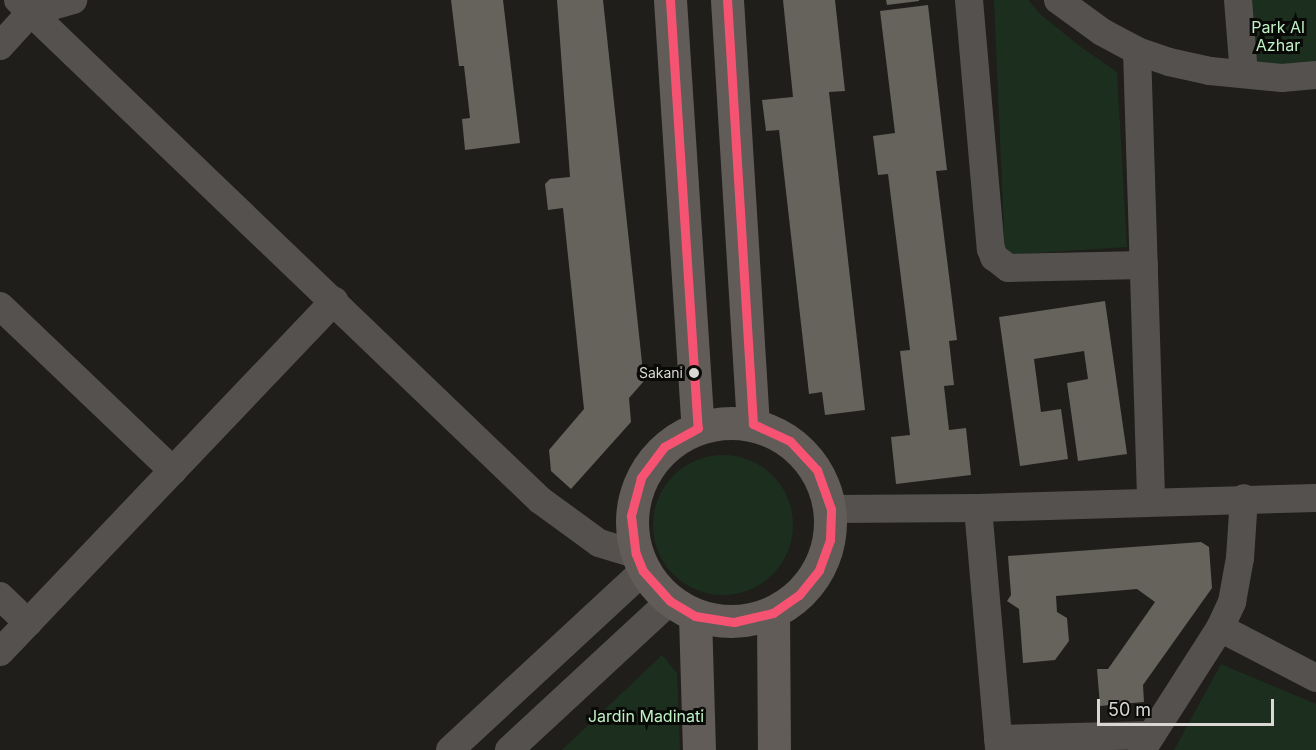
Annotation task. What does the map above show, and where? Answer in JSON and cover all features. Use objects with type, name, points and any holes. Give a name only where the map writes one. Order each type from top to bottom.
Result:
[{"type":"street","points":[[24,6],[73,0]]},
{"type":"street","points":[[670,0],[698,428]]},
{"type":"street","points":[[727,0],[753,424]]},
{"type":"street","points":[[969,0],[991,249],[994,257],[1008,268],[1144,265]]},
{"type":"street","points":[[1058,0],[1101,32],[1137,51],[1210,71],[1282,78],[1316,75]]},
{"type":"street","points":[[1238,0],[1244,74]]},
{"type":"street","points":[[0,46],[24,6]]},
{"type":"street","points":[[24,6],[540,500],[599,543],[640,562],[682,608],[734,622],[773,613],[799,595],[819,570],[830,540],[831,509],[817,470],[790,441],[753,424],[725,422],[698,428],[664,447],[641,478],[631,516],[640,562]]},
{"type":"street","points":[[1137,51],[1151,502]]},
{"type":"street","points":[[0,652],[334,301]]},
{"type":"street","points":[[0,306],[173,471]]},
{"type":"street","points":[[831,509],[978,508],[1244,498],[1316,498]]},
{"type":"street","points":[[978,508],[999,744],[1146,742],[1220,628],[1237,584],[1244,498]]},
{"type":"street","points":[[450,750],[640,562]]},
{"type":"street","points":[[0,596],[28,623]]},
{"type":"street","points":[[509,750],[682,608]]},
{"type":"street","points":[[682,608],[699,750]]},
{"type":"street","points":[[773,613],[774,750]]},
{"type":"street","points":[[1220,628],[1316,678]]},
{"type":"green space","points":[[994,0],[1028,0],[1040,14],[1117,72],[1127,247],[1005,255]]},
{"type":"green space","name":"Park Al Azhar","points":[[1238,0],[1316,0],[1316,73],[1244,74]]},
{"type":"green space","points":[[723,455],[750,460],[773,475],[788,498],[793,525],[788,552],[773,575],[750,590],[723,595],[696,590],[673,575],[658,552],[653,525],[658,498],[673,475],[696,460]]},
{"type":"green space","name":"Jardin Madinati","points":[[662,655],[677,673],[680,750],[562,750]]},
{"type":"green space","points":[[1221,664],[1316,704],[1316,750],[1174,750]]},
{"type":"building","points":[[451,0],[503,0],[520,143],[465,150],[462,119],[470,118],[464,66],[459,66]]},
{"type":"building","points":[[557,0],[603,0],[644,381],[629,398],[631,422],[571,489],[551,471],[549,450],[584,409],[563,208],[548,210],[545,184],[550,179],[570,177]]},
{"type":"building","points":[[783,0],[835,0],[845,91],[829,92],[865,410],[825,415],[822,392],[809,394],[779,130],[766,131],[762,100],[793,97]]},
{"type":"building","points":[[886,0],[919,0],[919,1],[887,5]]},
{"type":"building","points":[[928,5],[947,170],[936,171],[957,340],[949,341],[954,385],[944,386],[949,430],[966,428],[971,475],[896,484],[891,437],[910,435],[900,351],[910,350],[888,174],[878,175],[873,136],[895,133],[880,11]]},
{"type":"building","points":[[1105,301],[1127,454],[1078,461],[1067,383],[1088,379],[1084,351],[1034,359],[1041,412],[1061,409],[1068,459],[1020,466],[999,317]]},
{"type":"building","points":[[1201,542],[1209,547],[1212,588],[1143,685],[1144,702],[1100,706],[1097,669],[1108,669],[1155,602],[1137,589],[1056,596],[1057,612],[1067,618],[1069,641],[1055,660],[1023,663],[1019,609],[1007,601],[1011,595],[1008,556]]},
{"type":"transit line","points":[[670,0],[698,428],[664,447],[641,478],[631,516],[636,554],[643,571],[670,601],[695,616],[734,622],[773,613],[799,595],[819,570],[830,540],[831,509],[817,470],[790,441],[753,424],[727,0]]},
{"type":"place","name":"Sakani","points":[[694,373]]}]
